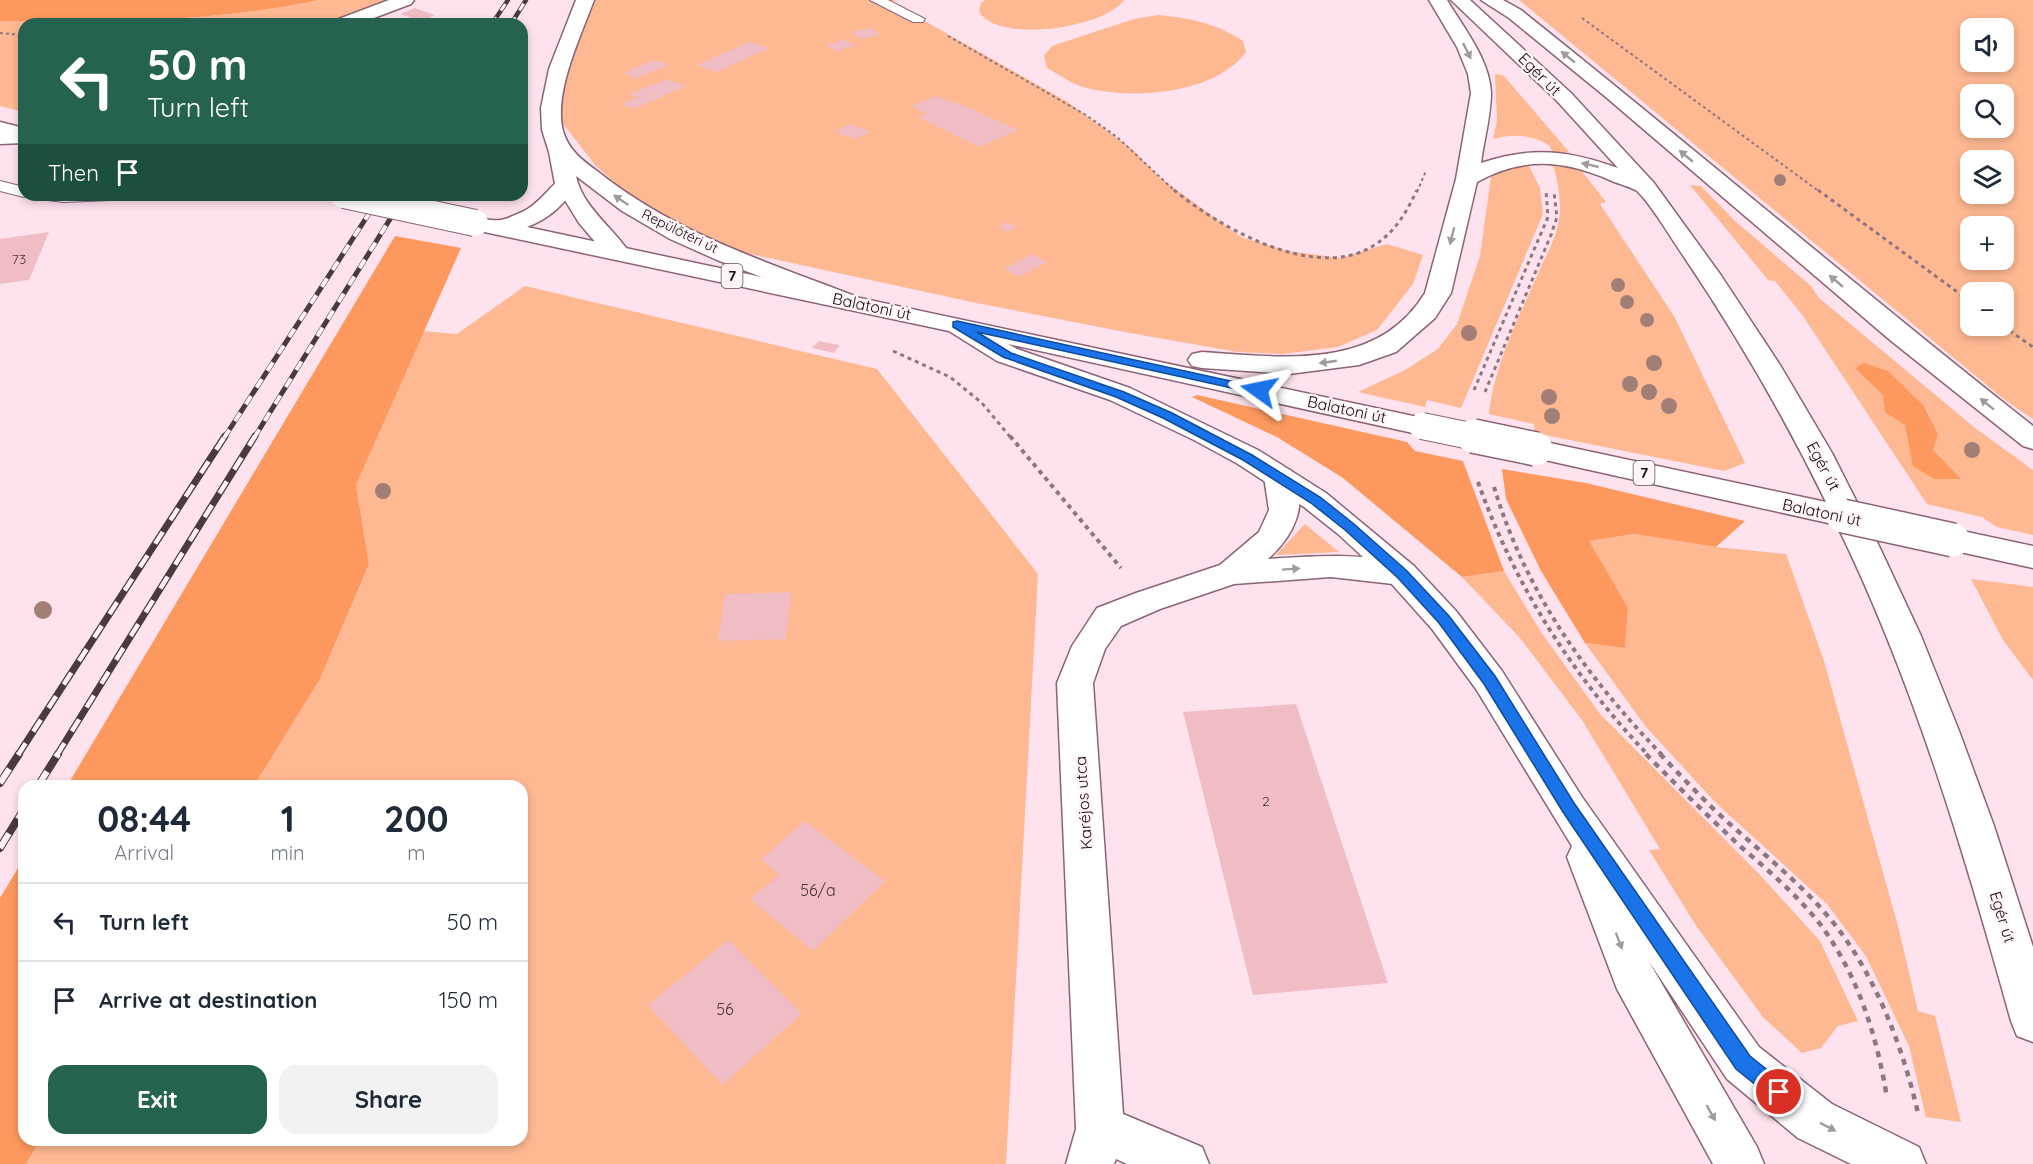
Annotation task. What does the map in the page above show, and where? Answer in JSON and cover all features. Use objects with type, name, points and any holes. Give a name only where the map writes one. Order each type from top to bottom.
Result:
[{"type":"main road","points":[[358,18],[405,0]]},
{"type":"main road","points":[[585,0],[559,69],[551,108],[552,130],[560,152],[566,184],[591,223],[617,252]]},
{"type":"main road","points":[[957,325],[1218,362],[1289,366],[1359,357],[1387,346],[1426,313],[1438,293],[1467,179],[1481,93],[1478,74],[1466,47],[1438,0]]},
{"type":"main road","name":"Egér út","points":[[1461,0],[1533,65],[1645,186],[1751,337],[1834,483],[1921,678],[1966,796],[2007,926],[2033,1021]]},
{"type":"main road","points":[[1490,0],[1515,14],[1844,289],[2033,440]]},
{"type":"main road","points":[[0,128],[18,134]]},
{"type":"main road","points":[[0,138],[18,136]]},
{"type":"main road","name":"Repülőtéri út","points":[[560,152],[617,199],[655,222],[691,240],[846,301]]},
{"type":"main road","points":[[1467,179],[1498,162],[1513,158],[1547,157],[1599,166],[1645,186]]},
{"type":"main road","points":[[499,228],[543,211],[556,201],[566,184]]},
{"type":"main road","name":"Balatoni út","points":[[371,201],[2033,557]]},
{"type":"main road","points":[[957,325],[1007,355],[1120,394],[1168,415],[1248,457],[1316,500],[1402,574],[1444,620],[1490,680],[1569,808],[1743,1062],[1815,1121],[1902,1164]]},
{"type":"main road","name":"Karéjos utca","points":[[1232,573],[1272,537],[1285,510],[1279,477]]},
{"type":"main road","name":"Karéjos utca","points":[[1095,1147],[1075,683],[1089,646],[1109,617],[1148,601],[1232,573],[1330,566],[1402,574]]},
{"type":"main road","points":[[1569,808],[1632,975],[1740,1164]]},
{"type":"main road","points":[[1095,1147],[1185,1164]]},
{"type":"lane","points":[[876,0],[918,19]]},
{"type":"lane","points":[[0,186],[18,190]]},
{"type":"path","points":[[1576,14],[1960,294]]},
{"type":"path","points":[[918,19],[1066,101],[1132,149],[1159,177],[1196,208],[1239,233],[1297,255],[1314,257],[1340,255],[1361,251],[1378,243],[1395,228],[1404,216],[1442,136],[1474,140]]},
{"type":"path","points":[[0,33],[18,34]]},
{"type":"path","points":[[1483,398],[1557,217],[1556,200],[1547,157]]},
{"type":"path","points":[[1472,396],[1548,217],[1543,182]]},
{"type":"path","points":[[2014,334],[2033,347]]},
{"type":"path","points":[[892,350],[950,377],[982,403],[1045,475],[1148,601]]},
{"type":"path","points":[[1477,479],[1500,543],[1517,579],[1557,645],[1588,688],[1660,769],[1775,878],[1820,925],[1846,967],[1871,1021],[1882,1063],[1887,1103]]},
{"type":"path","points":[[1492,481],[1511,539],[1528,576],[1582,660],[1665,759],[1719,815],[1824,910],[1851,950],[1899,1045],[1919,1117]]},
{"type":"shaded area","points":[[0,0],[319,0],[240,13],[187,18],[18,18],[18,21],[0,21]]},
{"type":"shaded area","points":[[319,0],[399,0],[350,18],[187,18]]},
{"type":"shaded area","points":[[585,0],[897,0],[891,2],[1066,101],[1132,149],[1159,177],[1241,237],[1288,251],[1340,258],[1387,244],[1423,255],[1413,284],[1377,330],[1338,347],[1282,354],[1238,352],[1130,333],[972,302],[750,254],[722,245],[643,207],[595,165],[551,108]]},
{"type":"shaded area","points":[[985,0],[1124,0],[1113,10],[1075,25],[1029,30],[1008,28],[990,22],[979,12],[981,3]]},
{"type":"shaded area","points":[[1519,0],[2033,0],[2033,419],[2005,400]]},
{"type":"shaded area","points":[[1158,15],[1191,20],[1223,30],[1243,41],[1246,52],[1232,66],[1214,78],[1169,91],[1145,93],[1099,91],[1080,86],[1047,68],[1044,56],[1052,46],[1134,19]]},
{"type":"shaded area","points":[[0,21],[18,21],[18,110],[0,106]]},
{"type":"shaded area","points":[[1495,75],[1504,76],[1570,153],[1552,152],[1550,146],[1529,137],[1508,136],[1493,139],[1497,121]]},
{"type":"shaded area","points":[[1528,164],[1540,188],[1543,214],[1461,408],[1427,400],[1425,407],[1358,392],[1405,370],[1438,349],[1457,324],[1480,256],[1491,177],[1516,166]]},
{"type":"shaded area","points":[[1553,165],[1581,170],[1606,202],[1600,204],[1674,316],[1745,463],[1724,471],[1535,433],[1534,424],[1489,414],[1502,358],[1557,229],[1560,197]]},
{"type":"shaded area","points":[[1690,185],[1701,186],[1735,221],[1811,286],[1819,298],[1975,428],[2033,470],[2033,535],[1997,527],[1982,517],[1927,504],[1803,316],[1775,281],[1768,280]]},
{"type":"shaded area","points":[[395,236],[461,248],[356,485],[369,564],[320,679],[258,780],[71,780]]},
{"type":"shaded area","points":[[525,286],[877,369],[1038,574],[1006,1164],[26,1164],[36,1146],[528,1146],[528,780],[258,780],[320,679],[369,564],[356,485],[423,331],[457,334]]},
{"type":"shaded area","points":[[1864,363],[1888,371],[1923,405],[1938,434],[1933,450],[1961,479],[1934,479],[1913,466],[1905,425],[1885,412],[1883,395],[1855,368]]},
{"type":"shaded area","points":[[1197,395],[1407,442],[1415,451],[1463,461],[1504,571],[1462,577],[1343,478],[1277,437],[1192,397]]},
{"type":"shaded area","points":[[1502,469],[1586,483],[1745,521],[1716,547],[1634,534],[1589,541],[1628,608],[1625,648],[1585,643],[1541,571],[1506,499]]},
{"type":"shaded area","points":[[1305,524],[1339,552],[1276,555]]},
{"type":"shaded area","points":[[1634,534],[1716,547],[1786,554],[1824,661],[1899,930],[1918,1011],[1935,1016],[1961,1122],[1926,1117],[1909,1046],[1866,956],[1827,904],[1716,803],[1646,727],[1585,643],[1625,648],[1628,608],[1588,541]]},
{"type":"shaded area","points":[[1504,571],[1541,632],[1600,714],[1760,875],[1820,941],[1858,1021],[1838,1026],[1821,1048],[1802,1053],[1763,1017],[1697,927],[1649,850],[1660,849],[1582,720],[1520,638],[1462,577]]},
{"type":"shaded area","points":[[1971,579],[2033,587],[2033,680],[2003,640]]},
{"type":"shaded area","points":[[18,868],[18,1146],[36,1146],[26,1164],[0,1164],[0,898]]},
{"type":"building","points":[[415,8],[435,15],[428,18],[412,18],[400,14]]},
{"type":"building","points":[[871,28],[881,35],[861,39],[851,32]]},
{"type":"building","points":[[844,39],[855,46],[837,51],[826,45]]},
{"type":"building","points":[[749,42],[769,48],[717,72],[697,65]]},
{"type":"building","points":[[655,60],[669,65],[636,78],[623,73]]},
{"type":"building","points":[[666,79],[686,86],[634,109],[621,104],[637,97],[630,94]]},
{"type":"building","points":[[937,96],[953,103],[956,102],[1018,130],[979,147],[918,117],[927,114],[911,106]]},
{"type":"building","points":[[849,124],[871,131],[856,139],[835,132]]},
{"type":"building","points":[[1007,222],[1016,227],[1007,232],[998,227]]},
{"type":"building","points":[[49,232],[29,280],[0,284],[0,239]]},
{"type":"building","points":[[1032,254],[1047,262],[1019,277],[1004,269]]},
{"type":"building","points":[[819,341],[840,345],[834,353],[812,348]]},
{"type":"building","points":[[791,592],[786,639],[718,641],[725,594]]},
{"type":"building","points":[[1296,704],[1388,983],[1253,995],[1183,712]]},
{"type":"building","points":[[805,821],[885,881],[813,951],[750,899],[779,875],[761,859]]},
{"type":"building","points":[[728,940],[802,1014],[722,1085],[648,1005]]},
{"type":"railway","points":[[496,18],[508,0]]},
{"type":"railway","points":[[515,18],[526,0]]},
{"type":"railway","points":[[224,438],[377,201]]},
{"type":"railway","points":[[254,438],[401,201]]},
{"type":"railway","points":[[18,755],[225,436]]},
{"type":"railway","points":[[57,755],[255,436]]},
{"type":"railway","points":[[0,783],[19,754]]},
{"type":"railway","points":[[42,780],[58,754]]},
{"type":"railway","points":[[0,848],[18,819]]},
{"type":"route","points":[[1259,390],[957,325],[1007,355],[1120,394],[1168,415],[1248,457],[1316,500],[1402,574],[1444,620],[1490,680],[1569,808],[1743,1062],[1779,1092]]}]
